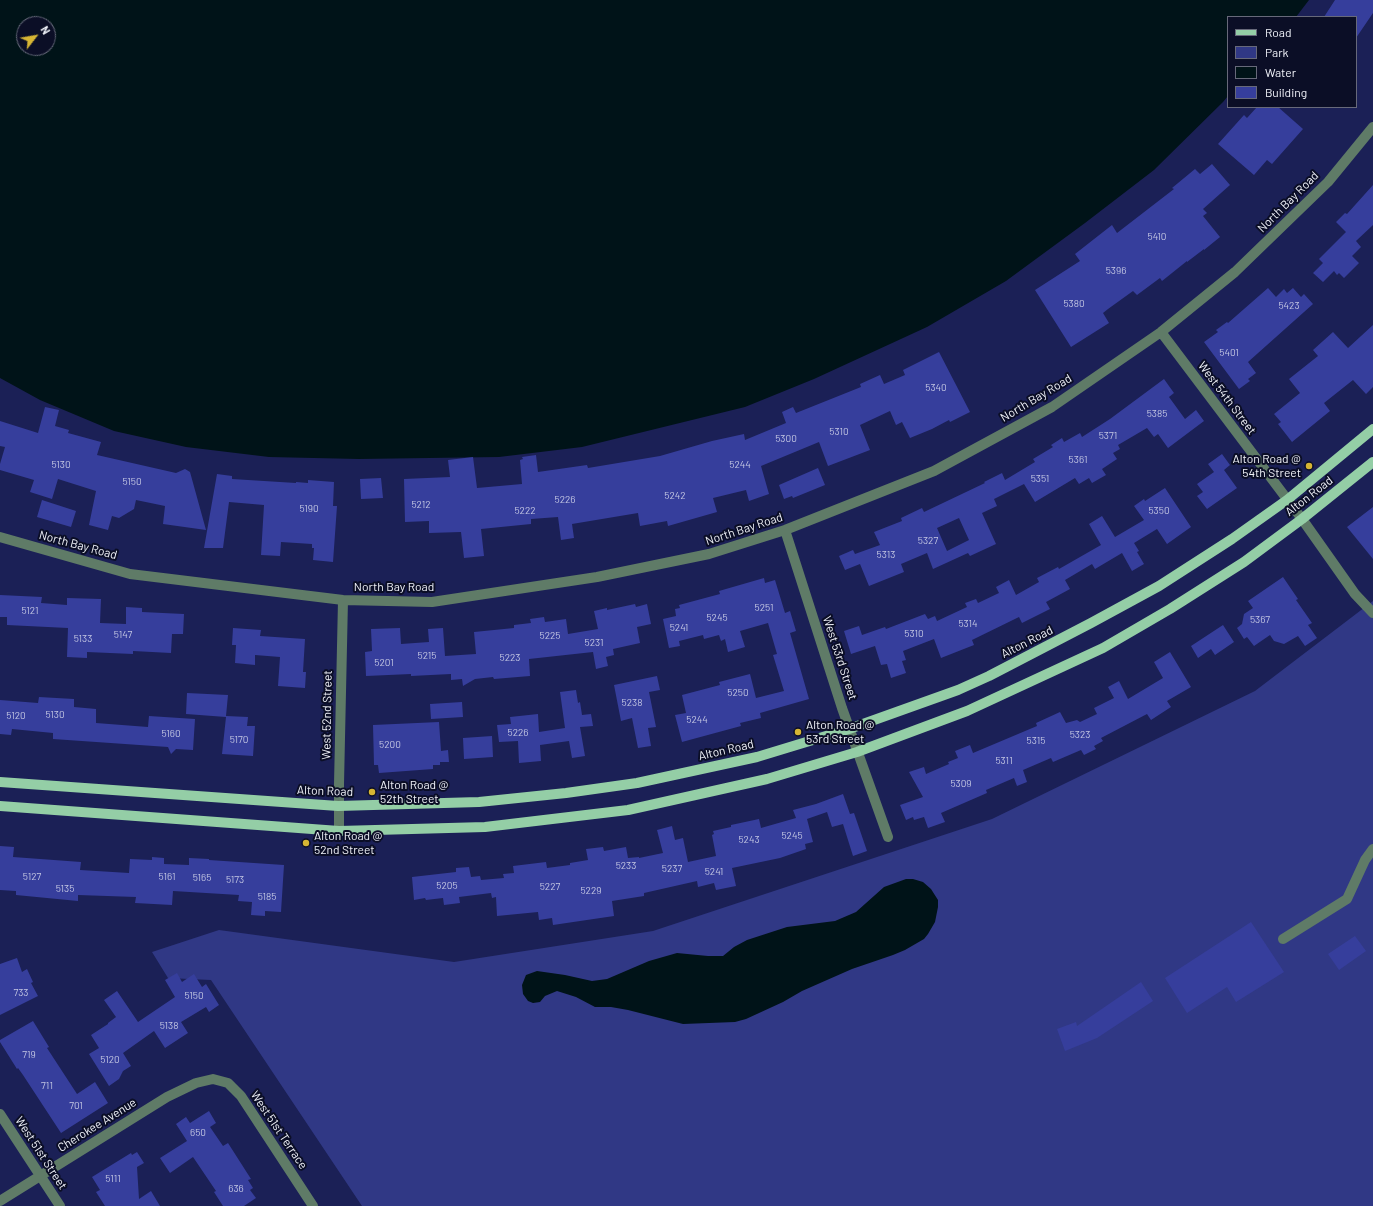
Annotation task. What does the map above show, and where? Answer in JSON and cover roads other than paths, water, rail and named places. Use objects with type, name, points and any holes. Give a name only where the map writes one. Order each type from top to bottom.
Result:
[{"type":"main road","name":"Alton Road","points":[[0,782],[338,806],[479,802],[566,793],[629,784],[757,757],[849,729],[958,690],[989,676],[1091,623],[1159,586],[1232,539],[1287,500],[1373,429]]},
{"type":"main road","name":"Alton Road","points":[[0,806],[338,831],[486,827],[628,810],[767,779],[857,752],[967,711],[1103,648],[1170,609],[1244,562],[1302,519],[1373,462]]},
{"type":"street","name":"North Bay Road","points":[[0,538],[130,574],[343,600],[432,602],[597,577],[709,554],[785,530],[934,471],[1052,407],[1161,332],[1235,272],[1328,182],[1373,127]]},
{"type":"street","name":"West 54th Street","points":[[1161,332],[1302,519],[1355,594],[1373,613]]},
{"type":"street","name":"West 53rd Street","points":[[785,530],[849,729],[888,837]]},
{"type":"street","name":"West 52nd Street","points":[[338,831],[343,600]]},
{"type":"street","points":[[1283,939],[1347,899],[1365,860],[1373,849]]},
{"type":"street","name":"Cherokee Avenue","points":[[0,1201],[167,1097],[196,1083],[213,1079]]},
{"type":"street","name":"West 51st Terrace","points":[[213,1079],[228,1083],[241,1096],[314,1206]]},
{"type":"street","name":"West 51st Street","points":[[0,1114],[60,1206]]},
{"type":"water","points":[[0,0],[1309,0],[1297,16],[1227,16],[1227,97],[1223,102],[1154,170],[1006,281],[927,327],[814,379],[745,407],[582,447],[499,457],[359,459],[269,457],[186,447],[114,431],[40,400],[0,378]]},
{"type":"water","points":[[906,879],[913,879],[923,882],[931,889],[938,900],[935,922],[924,939],[905,950],[852,969],[802,991],[783,1002],[746,1019],[735,1022],[683,1024],[628,1010],[611,1007],[595,1007],[576,997],[557,991],[545,996],[540,1002],[533,1003],[528,1001],[523,994],[522,985],[526,975],[537,971],[592,981],[607,979],[649,961],[677,953],[723,956],[734,947],[747,940],[787,927],[835,921],[856,912],[884,887]]},
{"type":"place","name":"Alton Road @ 54th Street","points":[[1309,466]]},
{"type":"place","name":"Alton Road @ 53rd Street","points":[[798,732]]},
{"type":"place","name":"Alton Road @ 52th Street","points":[[372,792]]},
{"type":"place","name":"Alton Road @ 52nd Street","points":[[306,843]]}]
